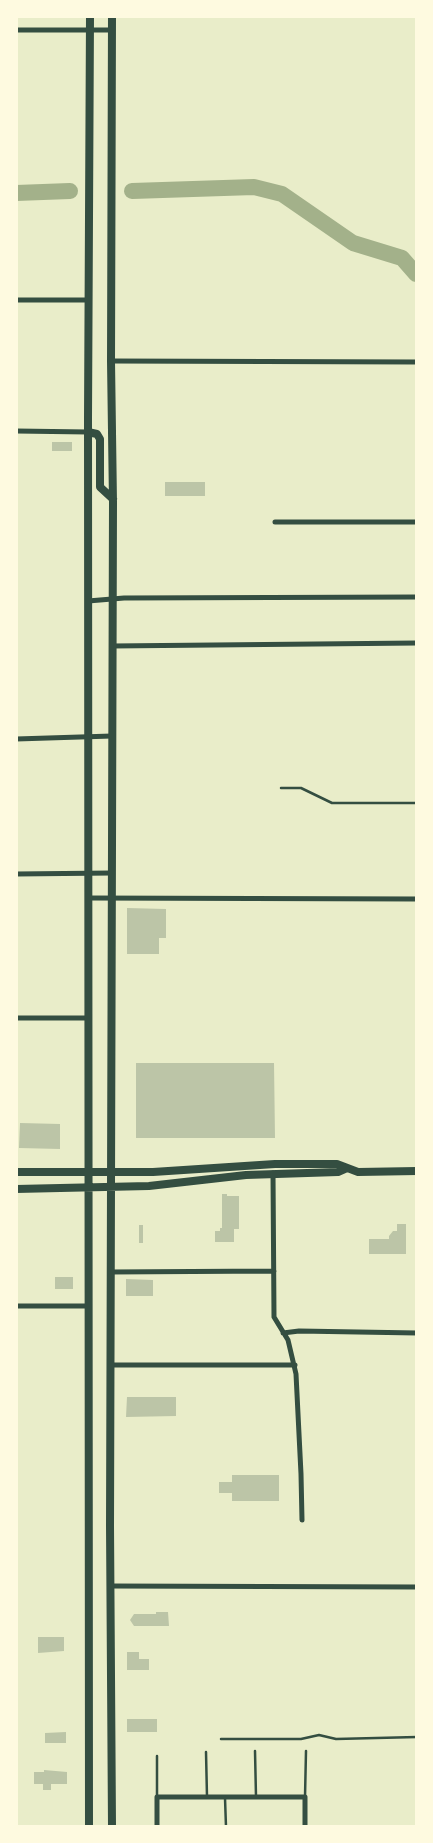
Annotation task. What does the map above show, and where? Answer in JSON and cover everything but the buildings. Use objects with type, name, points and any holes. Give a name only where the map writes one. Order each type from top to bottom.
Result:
[{"type":"main road","points":[[89,1827],[88,432],[90,16]]},
{"type":"main road","points":[[112,16],[111,361],[113,499],[110,1172],[112,1827]]},
{"type":"main road","points":[[88,432],[97,434],[100,439],[100,487],[113,499]]},
{"type":"main road","points":[[16,1172],[152,1172],[275,1164],[337,1164],[358,1172],[417,1171]]},
{"type":"main road","points":[[16,1189],[149,1186],[246,1175],[338,1172],[347,1168]]},
{"type":"street","points":[[16,30],[112,30]]},
{"type":"street","points":[[16,300],[89,300]]},
{"type":"street","points":[[111,361],[417,362]]},
{"type":"street","points":[[16,432],[88,432]]},
{"type":"street","points":[[275,522],[417,522]]},
{"type":"street","points":[[88,601],[112,599],[417,597]]},
{"type":"street","points":[[112,646],[417,643]]},
{"type":"street","points":[[16,739],[112,736]]},
{"type":"street","points":[[16,874],[112,873]]},
{"type":"street","points":[[88,898],[417,899]]},
{"type":"street","points":[[16,1018],[88,1018]]},
{"type":"street","points":[[273,1174],[274,1317],[288,1340],[294,1365],[302,1474],[302,1520]]},
{"type":"street","points":[[110,1272],[274,1271]]},
{"type":"street","points":[[16,1306],[89,1306]]},
{"type":"street","points":[[283,1333],[299,1331],[417,1333]]},
{"type":"street","points":[[110,1365],[294,1365]]},
{"type":"street","points":[[110,1586],[417,1587]]},
{"type":"street","points":[[157,1827],[157,1797],[305,1797],[306,1827]]},
{"type":"lane","points":[[281,788],[301,788],[332,803],[417,803]]},
{"type":"lane","points":[[221,1739],[300,1739],[319,1735],[336,1739],[417,1738]]},
{"type":"lane","points":[[206,1752],[207,1797]]},
{"type":"lane","points":[[255,1752],[256,1797]]},
{"type":"lane","points":[[305,1797],[306,1752]]},
{"type":"lane","points":[[157,1756],[157,1797]]},
{"type":"lane","points":[[225,1797],[226,1827]]},
{"type":"waterway","points":[[132,191],[254,187],[282,194],[353,243],[402,258],[416,274]]},
{"type":"waterway","points":[[16,193],[70,191]]}]
